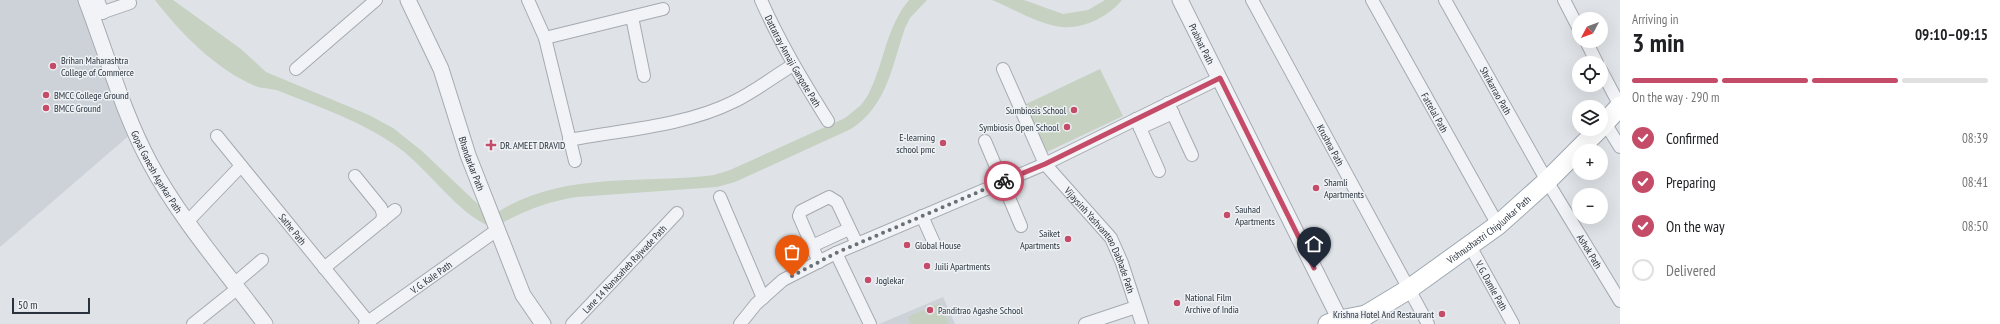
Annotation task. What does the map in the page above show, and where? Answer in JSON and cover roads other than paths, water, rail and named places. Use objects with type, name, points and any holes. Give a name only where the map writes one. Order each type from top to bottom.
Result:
[{"type":"main road","name":"Vishnushastri Chiplunkar Path","points":[[1608,119],[1620,106]]},
{"type":"main road","name":"Vishnushastri Chiplunkar Path","points":[[1346,321],[1409,289],[1498,225],[1547,181],[1592,136]]},
{"type":"street","points":[[94,5],[130,3],[129,0]]},
{"type":"street","points":[[296,69],[376,0]]},
{"type":"street","name":"Bhandarkar Path","points":[[408,0],[441,69],[468,155],[523,295],[543,324]]},
{"type":"street","points":[[528,0],[545,38],[575,161]]},
{"type":"street","name":"Dattatray Annaji Gangote Path","points":[[761,0],[774,30],[793,65],[828,121]]},
{"type":"street","name":"Prabhat Path","points":[[1180,0],[1346,321]]},
{"type":"street","name":"Krushna Path","points":[[1252,0],[1428,324]]},
{"type":"street","name":"Fattelal Path","points":[[1372,0],[1498,225]]},
{"type":"street","name":"Shrikarrao Path","points":[[1445,0],[1547,181]]},
{"type":"street","points":[[1564,0],[1572,15]]},
{"type":"street","name":"Gopal Ganesh Agarkar Path","points":[[94,5],[135,133],[167,191],[265,324]]},
{"type":"street","points":[[545,38],[663,9]]},
{"type":"street","points":[[632,17],[644,76]]},
{"type":"street","points":[[569,140],[670,122],[703,114],[733,102],[793,65]]},
{"type":"street","name":"Vijaysinh Yashvantrao Dabhade Path","points":[[1003,69],[1045,164],[1111,238],[1122,263],[1142,324]]},
{"type":"street","points":[[740,324],[763,298],[783,280],[856,244],[1138,124],[1171,108],[1220,78]]},
{"type":"street","points":[[1608,83],[1620,106]]},
{"type":"street","points":[[1171,108],[1192,155]]},
{"type":"street","points":[[1138,124],[1159,171]]},
{"type":"street","points":[[1608,133],[1620,147]]},
{"type":"street","name":"Sathe Path","points":[[217,136],[368,323]]},
{"type":"street","points":[[985,141],[1021,226]]},
{"type":"street","points":[[188,221],[242,166]]},
{"type":"street","points":[[355,176],[381,208],[383,214],[382,221]]},
{"type":"street","name":"Ashok Path","points":[[1547,181],[1620,302]]},
{"type":"street","points":[[720,197],[763,298]]},
{"type":"street","points":[[819,262],[799,216],[801,211],[829,197],[834,198],[837,202],[856,244]]},
{"type":"street","points":[[324,268],[395,210]]},
{"type":"street","name":"Lane 14 Nanasaheb Rajwade Path","points":[[572,324],[676,213]]},
{"type":"street","points":[[922,216],[934,244]]},
{"type":"street","points":[[812,246],[849,229]]},
{"type":"street","name":"V. G. Kale Path","points":[[368,323],[497,230]]},
{"type":"street","name":"V. G. Damle Path","points":[[1470,246],[1513,324]]},
{"type":"street","points":[[836,253],[870,324]]},
{"type":"street","points":[[193,324],[236,286],[262,260]]},
{"type":"street","points":[[1085,324],[1136,306]]},
{"type":"place","name":"Brihan Maharashtra College of Commerce","points":[[53,66]]},
{"type":"place","name":"BMCC College Ground","points":[[46,95]]},
{"type":"place","name":"BMCC Ground","points":[[46,108]]},
{"type":"place","name":"Sumbiosis School","points":[[1074,110]]},
{"type":"place","name":"Symbiosis Open School","points":[[1067,127]]},
{"type":"place","name":"E-learning school pmc","points":[[943,143]]},
{"type":"place","name":"DR. AMEET DRAVID","points":[[491,145]]},
{"type":"place","name":"Shamli Apartments","points":[[1316,188]]},
{"type":"place","name":"Sauhad Apartments","points":[[1227,215]]},
{"type":"place","name":"Saiket Apartments","points":[[1068,239]]},
{"type":"place","name":"Global House","points":[[907,245]]},
{"type":"place","name":"Juili Apartments","points":[[927,266]]},
{"type":"place","name":"Joglekar","points":[[868,280]]},
{"type":"place","name":"National Film Archive of India","points":[[1177,303]]},
{"type":"place","name":"Panditrao Agashe School","points":[[930,310]]},
{"type":"place","name":"Krishna Hotel And Restaurant","points":[[1442,314]]}]
